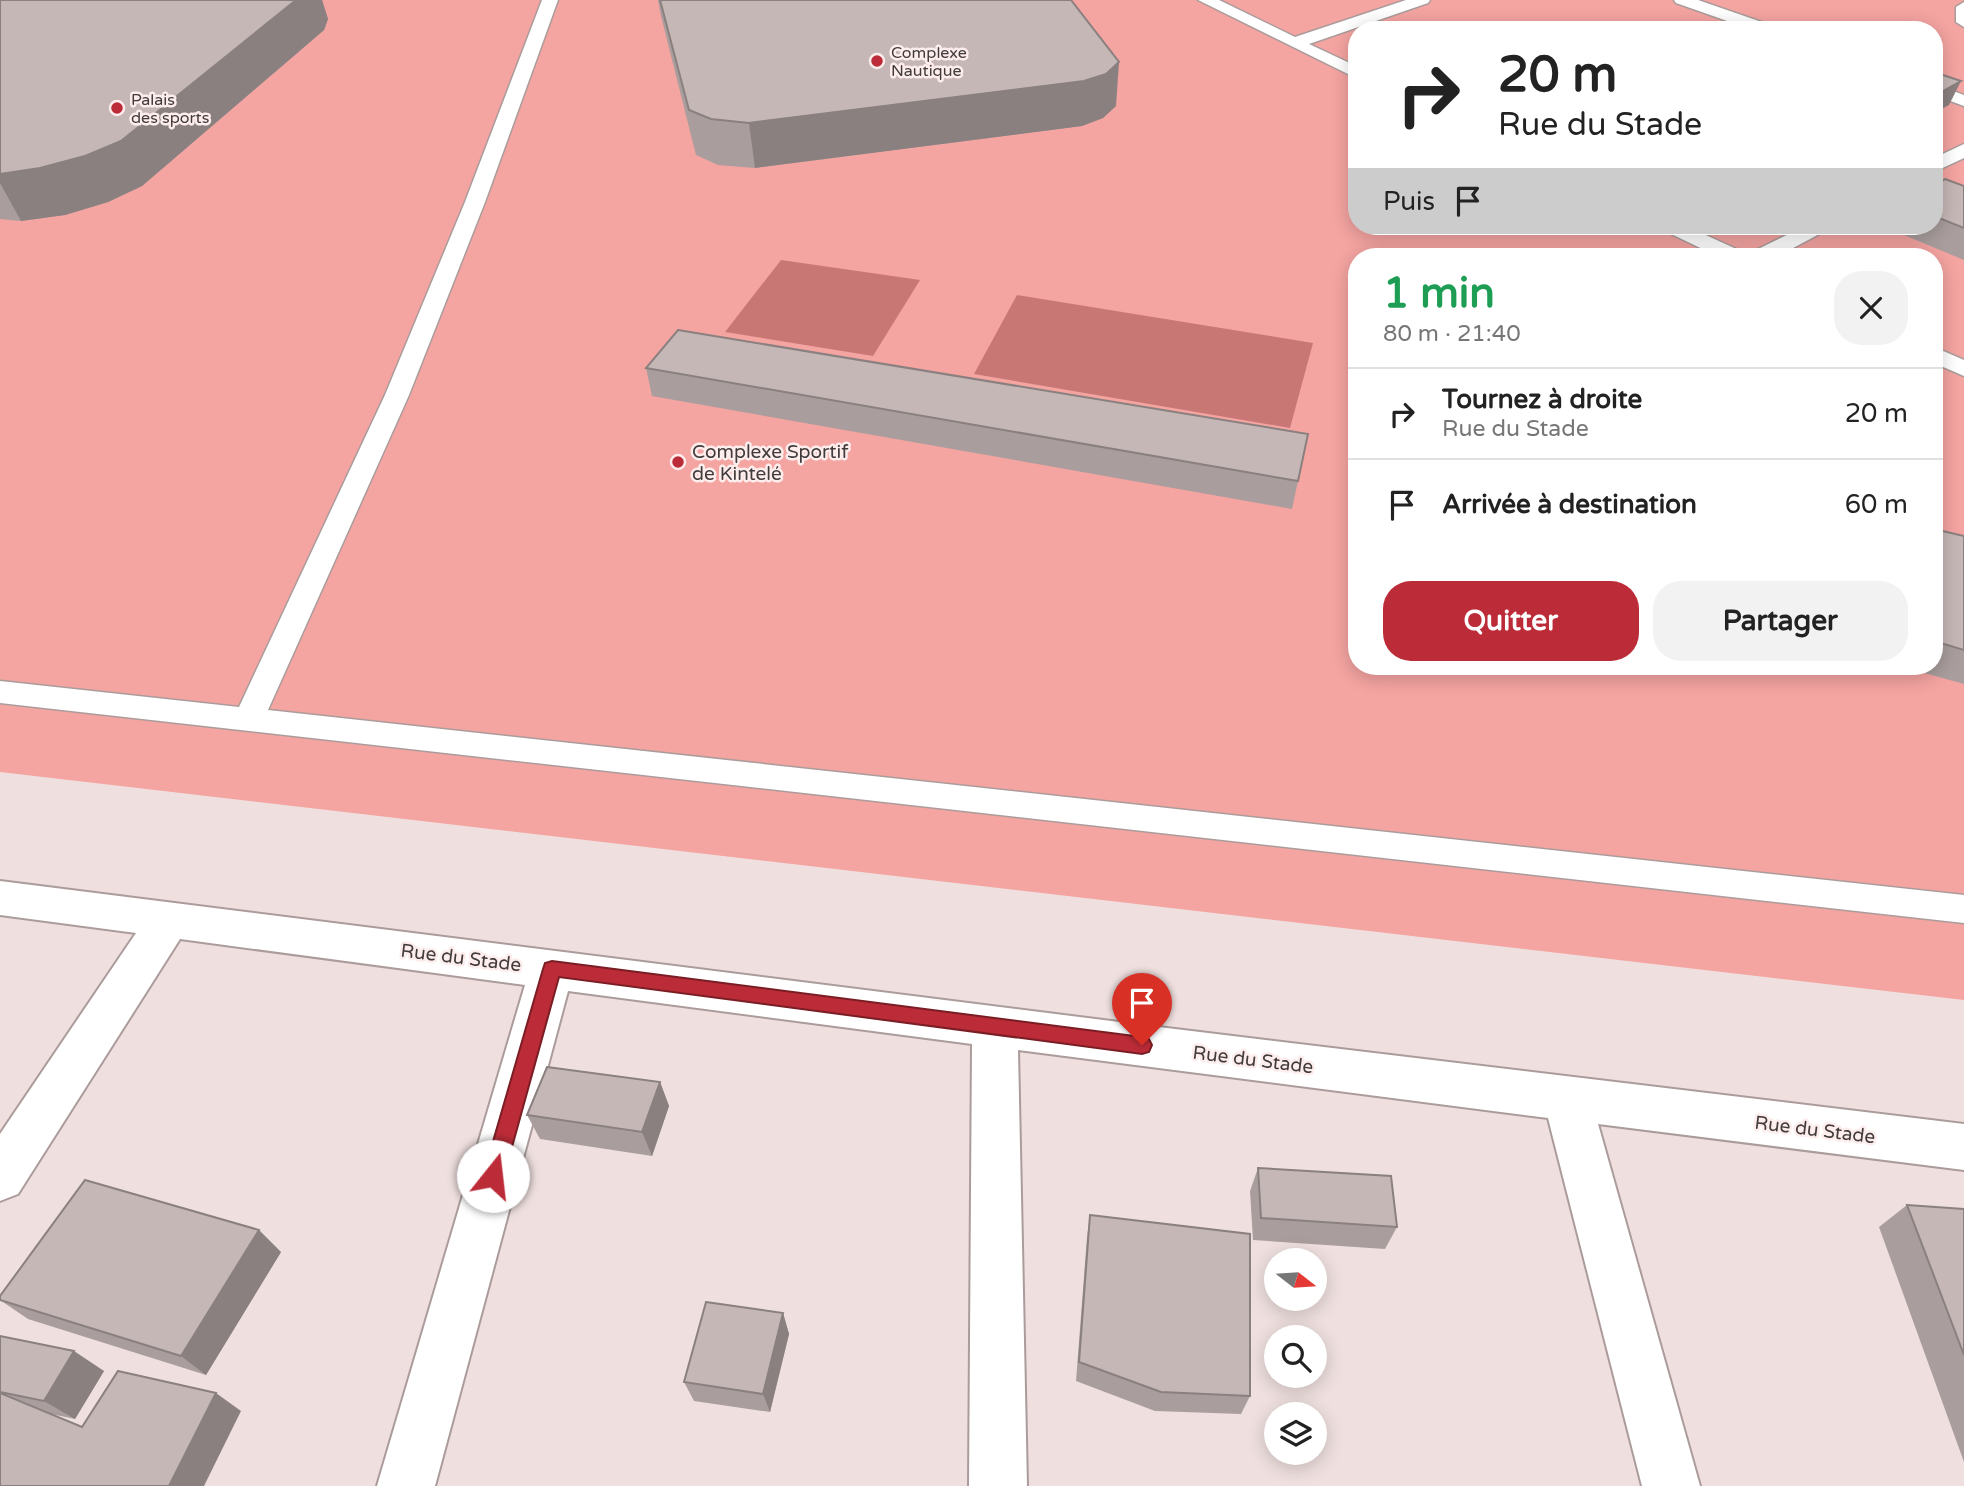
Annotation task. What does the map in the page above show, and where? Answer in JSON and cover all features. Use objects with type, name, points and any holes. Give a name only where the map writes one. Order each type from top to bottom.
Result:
[{"type":"street","name":"Rue du Stade","points":[[0,898],[1964,1147]]},
{"type":"street","points":[[0,1177],[169,920]]},
{"type":"street","points":[[406,1486],[552,969]]},
{"type":"street","points":[[995,1026],[998,1486]]},
{"type":"street","points":[[1567,1098],[1671,1486]]},
{"type":"lane","points":[[249,718],[397,395],[475,202],[550,0]]},
{"type":"lane","points":[[1206,0],[1348,69]]},
{"type":"lane","points":[[1359,21],[1422,0]]},
{"type":"lane","points":[[1682,0],[1744,21]]},
{"type":"lane","points":[[1964,7],[1964,22]]},
{"type":"lane","points":[[1294,43],[1348,25]]},
{"type":"lane","points":[[1943,93],[1964,101]]},
{"type":"lane","points":[[1943,161],[1964,150]]},
{"type":"lane","points":[[1689,235],[1716,248]]},
{"type":"lane","points":[[1777,248],[1803,235]]},
{"type":"lane","points":[[1943,358],[1964,369]]},
{"type":"lane","points":[[0,692],[1964,909]]},
{"type":"shaded area","name":"Complexe Sportif de Kintelé","points":[[0,0],[1964,0],[1964,1000],[0,772]]},
{"type":"shaded area","points":[[781,260],[920,280],[873,356],[725,332]]},
{"type":"shaded area","points":[[1017,295],[1313,343],[1290,428],[974,374]]},
{"type":"building","name":"Palais des sports","points":[[0,0],[296,0],[121,141],[85,156],[40,168],[0,174]]},
{"type":"building","name":"Complexe Nautique","points":[[660,0],[1071,0],[1119,62],[1106,74],[1084,81],[749,123],[711,119],[689,110]]},
{"type":"building","points":[[1943,75],[1961,81],[1943,91]]},
{"type":"building","points":[[1943,180],[1964,186],[1964,228],[1943,220]]},
{"type":"building","points":[[678,330],[1308,434],[1298,481],[646,368]]},
{"type":"building","points":[[1943,531],[1964,536],[1964,650],[1943,644]]},
{"type":"building","points":[[547,1067],[660,1082],[642,1132],[527,1115]]},
{"type":"building","points":[[1258,1168],[1391,1176],[1397,1227],[1261,1218]]},
{"type":"building","points":[[85,1180],[259,1230],[181,1356],[0,1300],[0,1296]]},
{"type":"building","points":[[1907,1205],[1964,1209],[1964,1355]]},
{"type":"building","points":[[1090,1215],[1250,1234],[1250,1396],[1161,1392],[1079,1362]]},
{"type":"building","points":[[706,1302],[783,1313],[763,1394],[684,1382]]},
{"type":"building","points":[[0,1336],[74,1351],[44,1401],[0,1392]]},
{"type":"building","points":[[118,1371],[216,1393],[169,1486],[0,1486],[0,1393],[82,1427]]},
{"type":"place","name":"Complexe Nautique","points":[[877,61]]},
{"type":"place","name":"Palais des sports","points":[[117,108]]},
{"type":"place","name":"Complexe Sportif de Kintelé","points":[[678,462]]},
{"type":"route","points":[[493,1176],[552,969],[1142,1045]]}]
